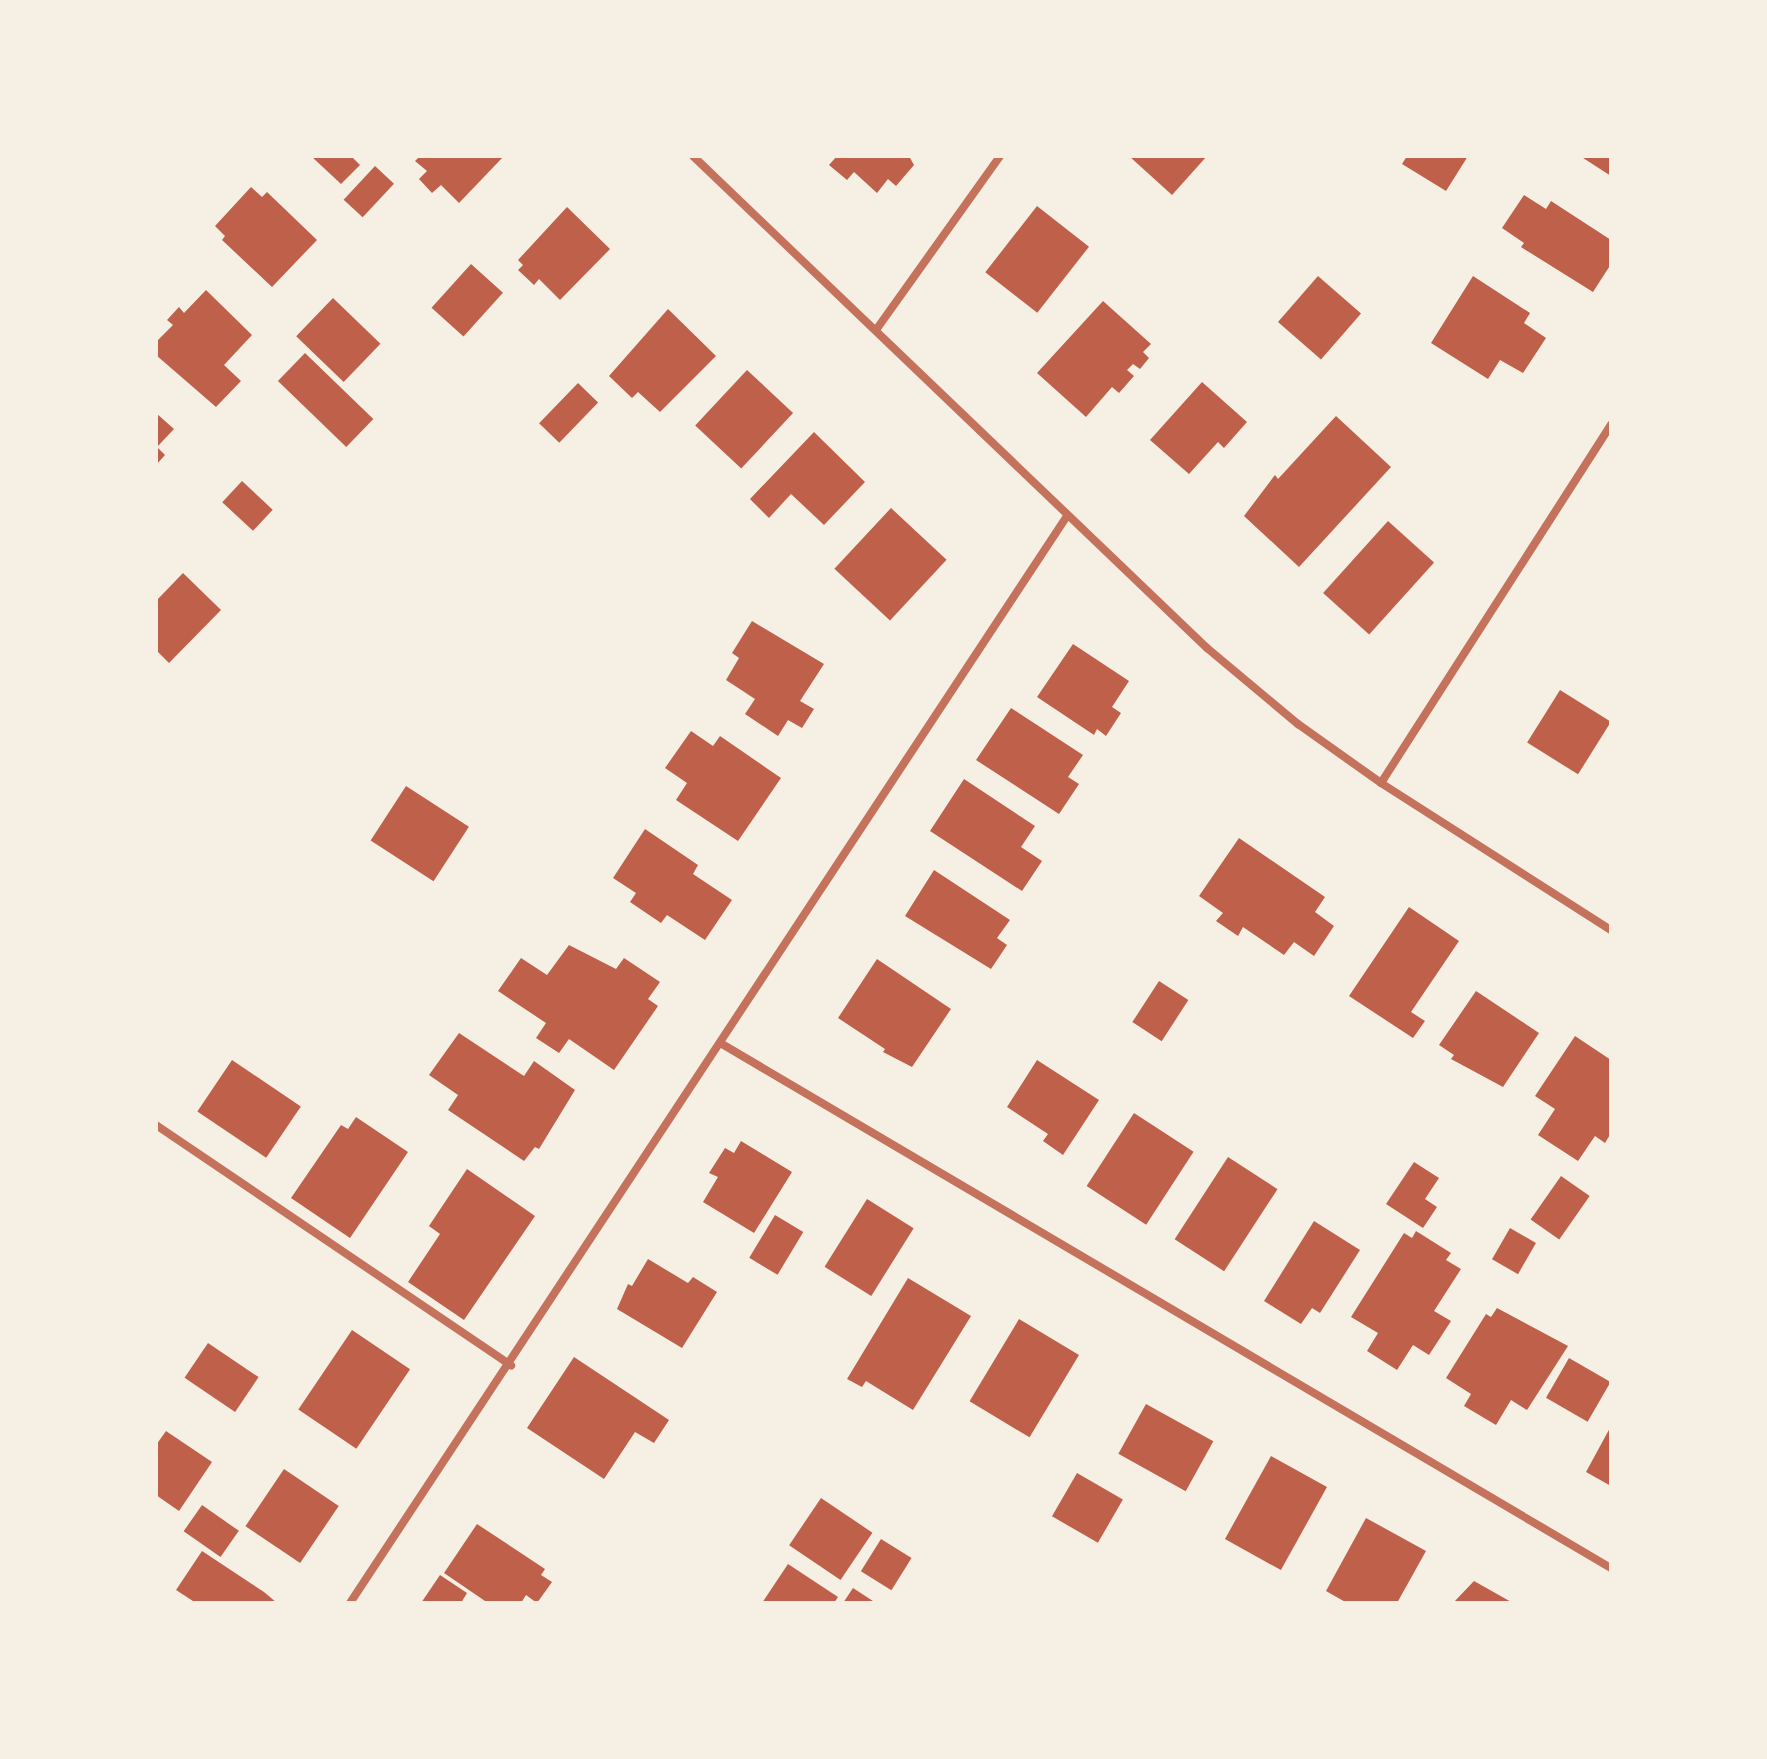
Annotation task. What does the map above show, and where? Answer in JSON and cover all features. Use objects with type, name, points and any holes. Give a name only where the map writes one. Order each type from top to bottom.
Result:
[{"type":"street","points":[[693,156],[1207,648],[1298,724],[1381,783],[1611,930]]},
{"type":"street","points":[[876,330],[1000,156]]},
{"type":"street","points":[[1381,783],[1611,425]]},
{"type":"street","points":[[350,1603],[511,1365],[1067,516]]},
{"type":"street","points":[[722,1044],[1611,1568]]},
{"type":"street","points":[[156,1125],[511,1365]]},
{"type":"building","points":[[311,156],[351,156],[360,165],[341,184]]},
{"type":"building","points":[[420,156],[504,156],[459,203],[441,185],[432,193],[419,179],[427,171],[415,161]]},
{"type":"building","points":[[837,156],[909,156],[914,165],[896,186],[888,179],[877,193],[854,172],[847,180],[829,165]]},
{"type":"building","points":[[1129,156],[1207,156],[1172,195]]},
{"type":"building","points":[[1407,156],[1468,156],[1446,191],[1402,164]]},
{"type":"building","points":[[1580,156],[1611,156],[1611,176]]},
{"type":"building","points":[[375,166],[394,184],[363,217],[344,200]]},
{"type":"building","points":[[251,187],[262,197],[267,192],[317,240],[272,287],[222,240],[225,236],[215,226]]},
{"type":"building","points":[[1524,195],[1546,209],[1551,201],[1611,240],[1611,264],[1593,292],[1521,247],[1524,243],[1502,228]]},
{"type":"building","points":[[1037,206],[1089,247],[1037,313],[985,272]]},
{"type":"building","points":[[567,207],[610,249],[560,300],[539,279],[534,285],[518,270],[523,265],[518,260]]},
{"type":"building","points":[[471,264],[503,293],[463,337],[432,308]]},
{"type":"building","points":[[1318,276],[1361,313],[1321,359],[1278,322]]},
{"type":"building","points":[[1473,276],[1530,313],[1524,323],[1546,338],[1523,373],[1500,360],[1488,379],[1431,343]]},
{"type":"building","points":[[206,290],[252,335],[224,365],[241,381],[216,407],[156,355],[156,342],[173,325],[167,320],[179,307],[184,313]]},
{"type":"building","points":[[333,298],[380,344],[344,382],[296,336]]},
{"type":"building","points":[[1103,301],[1151,344],[1143,352],[1149,358],[1140,369],[1133,364],[1127,370],[1134,376],[1119,393],[1112,387],[1086,417],[1037,373]]},
{"type":"building","points":[[668,309],[716,356],[660,412],[638,392],[632,398],[609,376]]},
{"type":"building","points":[[305,353],[373,419],[346,447],[278,381]]},
{"type":"building","points":[[747,370],[793,413],[741,469],[695,426]]},
{"type":"building","points":[[1202,382],[1247,422],[1224,448],[1218,442],[1189,474],[1150,440]]},
{"type":"building","points":[[578,383],[598,402],[559,443],[539,423]]},
{"type":"building","points":[[156,413],[174,429],[157,447],[165,455],[156,465]]},
{"type":"building","points":[[1336,416],[1391,467],[1299,567],[1244,516],[1275,475],[1278,479]]},
{"type":"building","points":[[814,432],[865,482],[824,525],[791,494],[769,518],[750,499]]},
{"type":"building","points":[[242,481],[273,510],[253,531],[222,502]]},
{"type":"building","points":[[891,508],[947,560],[890,621],[834,569]]},
{"type":"building","points":[[1388,521],[1434,562],[1369,635],[1323,593]]},
{"type":"building","points":[[183,573],[221,610],[169,663],[156,650],[156,601]]},
{"type":"building","points":[[752,621],[824,664],[800,701],[814,709],[802,728],[788,720],[778,736],[745,714],[755,699],[726,680],[739,658],[732,653]]},
{"type":"building","points":[[1073,644],[1129,681],[1112,707],[1121,713],[1106,736],[1097,729],[1094,735],[1037,697]]},
{"type":"building","points":[[1560,690],[1611,722],[1578,774],[1527,743]]},
{"type":"building","points":[[1011,708],[1083,755],[1068,777],[1079,784],[1059,814],[976,760]]},
{"type":"building","points":[[691,731],[713,746],[720,736],[781,778],[738,841],[676,800],[687,783],[665,768]]},
{"type":"building","points":[[964,779],[1035,826],[1021,847],[1042,861],[1022,891],[930,831]]},
{"type":"building","points":[[406,786],[469,827],[433,881],[371,841]]},
{"type":"building","points":[[645,829],[698,865],[693,874],[732,900],[705,940],[667,915],[661,923],[630,902],[636,893],[613,878]]},
{"type":"building","points":[[1239,838],[1325,897],[1315,912],[1334,926],[1314,956],[1294,942],[1284,955],[1243,927],[1238,936],[1216,921],[1223,913],[1199,896]]},
{"type":"building","points":[[934,870],[1010,920],[997,938],[1007,945],[991,969],[905,916]]},
{"type":"building","points":[[1409,907],[1459,941],[1411,1012],[1425,1021],[1413,1038],[1349,996]]},
{"type":"building","points":[[569,945],[616,969],[624,958],[660,982],[648,999],[658,1006],[614,1070],[569,1039],[559,1053],[536,1038],[546,1023],[498,991],[521,958],[547,975]]},
{"type":"building","points":[[877,959],[951,1009],[912,1067],[883,1052],[885,1049],[838,1018]]},
{"type":"building","points":[[1159,981],[1188,1000],[1162,1041],[1132,1022]]},
{"type":"building","points":[[1476,991],[1539,1033],[1503,1087],[1451,1059],[1454,1055],[1439,1045]]},
{"type":"building","points":[[459,1033],[524,1076],[534,1061],[575,1090],[539,1149],[535,1147],[524,1161],[448,1110],[458,1095],[429,1075]]},
{"type":"building","points":[[1575,1036],[1611,1060],[1611,1133],[1605,1143],[1595,1136],[1578,1161],[1538,1135],[1555,1109],[1535,1096]]},
{"type":"building","points":[[232,1060],[301,1106],[266,1158],[197,1111]]},
{"type":"building","points":[[1037,1060],[1099,1100],[1063,1155],[1043,1141],[1048,1134],[1007,1107]]},
{"type":"building","points":[[1134,1113],[1194,1152],[1146,1225],[1087,1186]]},
{"type":"building","points":[[356,1117],[408,1152],[350,1238],[291,1198],[341,1125],[348,1129]]},
{"type":"building","points":[[741,1141],[792,1172],[754,1233],[703,1202],[718,1177],[709,1173],[725,1148],[734,1153]]},
{"type":"building","points":[[1228,1157],[1277,1189],[1224,1271],[1175,1239]]},
{"type":"building","points":[[1414,1162],[1439,1178],[1425,1199],[1437,1207],[1423,1228],[1386,1204]]},
{"type":"building","points":[[467,1169],[535,1216],[464,1320],[408,1282],[440,1234],[429,1226]]},
{"type":"building","points":[[1561,1176],[1590,1196],[1559,1239],[1531,1219]]},
{"type":"building","points":[[867,1199],[914,1228],[871,1296],[825,1267]]},
{"type":"building","points":[[775,1215],[803,1232],[778,1275],[749,1258]]},
{"type":"building","points":[[1314,1221],[1360,1250],[1320,1313],[1312,1308],[1301,1324],[1264,1301]]},
{"type":"building","points":[[1510,1228],[1536,1243],[1518,1274],[1492,1259]]},
{"type":"building","points":[[1416,1231],[1451,1253],[1446,1260],[1461,1269],[1434,1311],[1451,1321],[1429,1355],[1413,1345],[1397,1370],[1367,1351],[1378,1333],[1351,1317],[1404,1233],[1412,1238]]},
{"type":"building","points":[[648,1259],[688,1283],[693,1277],[717,1292],[682,1348],[617,1309],[628,1284],[632,1286]]},
{"type":"building","points":[[908,1278],[971,1316],[913,1410],[866,1381],[862,1387],[847,1379]]},
{"type":"building","points":[[1497,1308],[1568,1346],[1527,1410],[1511,1400],[1496,1425],[1464,1406],[1471,1394],[1446,1378],[1486,1314],[1491,1317]]},
{"type":"building","points":[[1019,1319],[1079,1355],[1030,1437],[970,1401]]},
{"type":"building","points":[[352,1330],[410,1369],[356,1449],[298,1410]]},
{"type":"building","points":[[208,1343],[259,1377],[235,1412],[185,1378]]},
{"type":"building","points":[[574,1357],[669,1420],[654,1443],[635,1432],[604,1479],[527,1428]]},
{"type":"building","points":[[1569,1358],[1611,1382],[1588,1422],[1546,1398]]},
{"type":"building","points":[[1146,1404],[1213,1441],[1186,1491],[1118,1454]]},
{"type":"building","points":[[1611,1426],[1611,1486],[1586,1472]]},
{"type":"building","points":[[166,1431],[212,1462],[179,1511],[156,1495],[156,1445]]},
{"type":"building","points":[[1271,1456],[1327,1487],[1281,1570],[1225,1539]]},
{"type":"building","points":[[284,1469],[339,1506],[300,1563],[245,1526]]},
{"type":"building","points":[[1077,1473],[1123,1500],[1098,1543],[1052,1516]]},
{"type":"building","points":[[821,1498],[872,1533],[841,1580],[789,1545]]},
{"type":"building","points":[[202,1505],[239,1531],[221,1557],[184,1531]]},
{"type":"building","points":[[1366,1518],[1426,1551],[1397,1603],[1347,1603],[1326,1591]]},
{"type":"building","points":[[477,1524],[545,1569],[541,1575],[552,1582],[537,1603],[526,1595],[521,1603],[488,1603],[444,1573]]},
{"type":"building","points":[[881,1539],[912,1558],[891,1590],[861,1571]]},
{"type":"building","points":[[202,1551],[277,1603],[196,1603],[176,1590]]},
{"type":"building","points":[[788,1564],[838,1597],[834,1603],[762,1603]]},
{"type":"building","points":[[440,1575],[467,1593],[461,1603],[421,1603]]},
{"type":"building","points":[[1474,1581],[1513,1603],[1453,1603]]},
{"type":"building","points":[[853,1588],[876,1603],[843,1603]]}]
